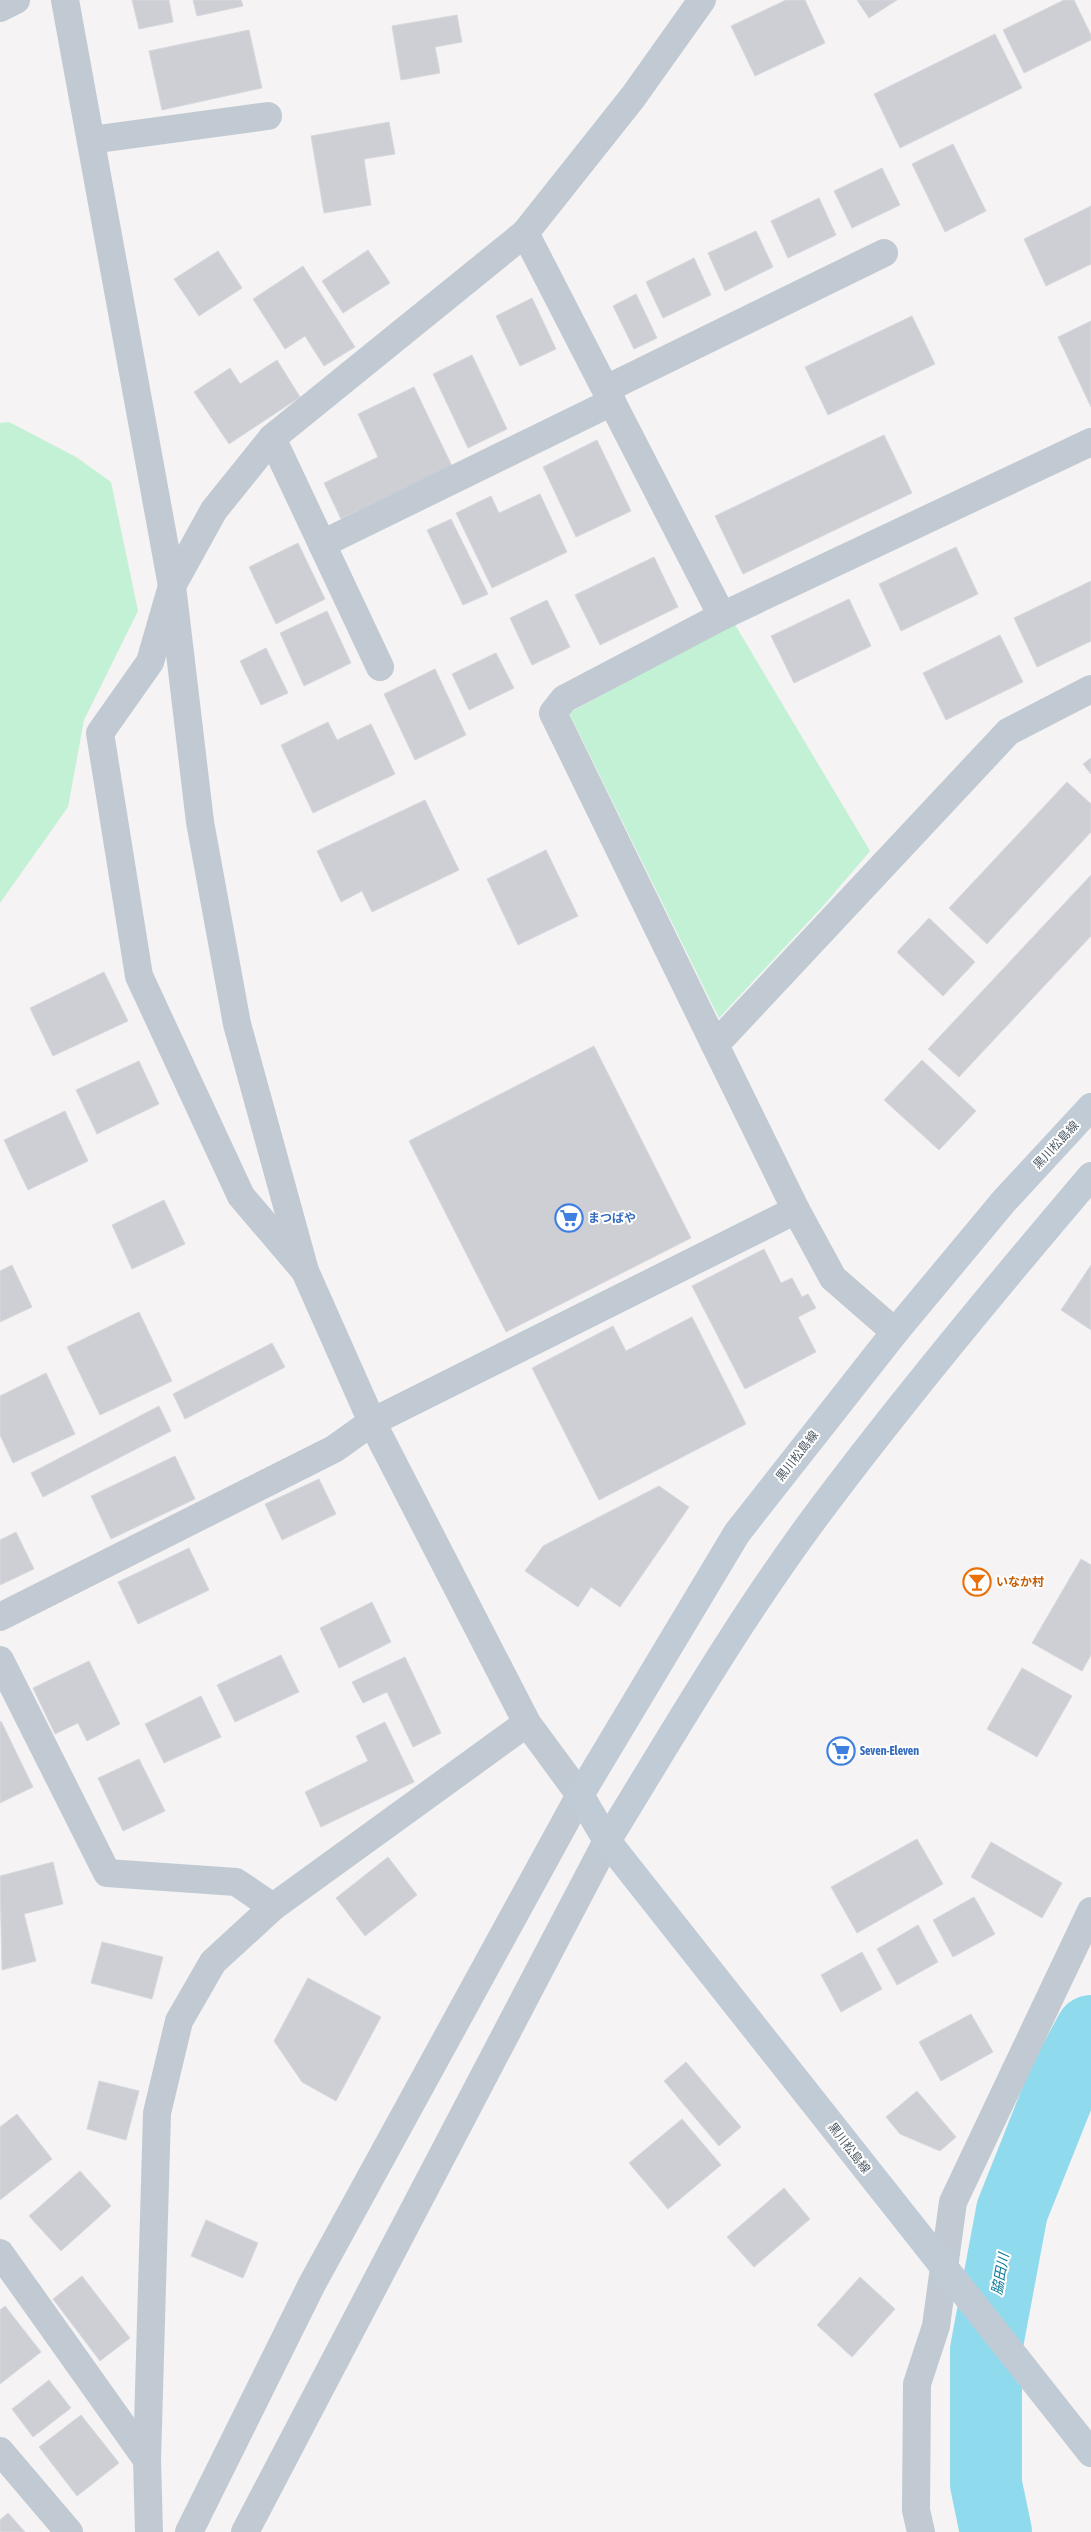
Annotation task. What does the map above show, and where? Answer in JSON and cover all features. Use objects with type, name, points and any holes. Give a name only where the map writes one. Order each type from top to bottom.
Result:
[{"type":"main road","name":"黒川松島線","points":[[1091,1107],[1004,1201],[895,1332],[737,1532],[580,1795],[607,1841],[1036,2386],[1091,2453]]},
{"type":"main road","points":[[607,1841],[727,1644],[824,1505],[982,1304],[1091,1176]]},
{"type":"street","points":[[0,8],[16,0]]},
{"type":"street","points":[[65,0],[172,586],[200,822],[237,1024],[305,1271],[372,1422],[527,1723],[580,1795],[312,2284],[189,2532]]},
{"type":"street","points":[[305,1271],[240,1196],[139,976],[100,733],[150,662],[172,586],[214,510],[272,438],[525,234],[633,97],[702,0]]},
{"type":"street","points":[[90,140],[268,116]]},
{"type":"street","points":[[525,234],[722,616]]},
{"type":"street","points":[[322,544],[884,253]]},
{"type":"street","points":[[272,438],[380,667]]},
{"type":"street","points":[[895,1332],[833,1278],[796,1210],[553,713],[564,699],[722,616],[1091,442]]},
{"type":"street","points":[[715,1045],[1008,732],[1091,689]]},
{"type":"street","points":[[0,1617],[334,1450],[372,1422],[796,1210]]},
{"type":"street","points":[[0,1660],[107,1873],[236,1882],[273,1907]]},
{"type":"street","points":[[149,2532],[147,2460],[157,2113],[179,2021],[213,1962],[273,1907],[527,1723]]},
{"type":"street","points":[[244,2532],[607,1841]]},
{"type":"street","points":[[921,2532],[916,2510],[917,2384],[936,2326],[953,2202],[1091,1911]]},
{"type":"street","points":[[0,2253],[147,2460]]},
{"type":"street","points":[[0,2451],[69,2532]]},
{"type":"green space","points":[[9,422],[76,457],[111,482],[138,611],[84,720],[68,807],[0,903],[0,423]]},
{"type":"green space","points":[[734,623],[870,851],[824,905],[719,1018],[569,713]]},
{"type":"building","points":[[132,0],[169,0],[173,22],[139,29]]},
{"type":"building","points":[[193,0],[241,0],[243,6],[197,16]]},
{"type":"building","points":[[786,0],[805,0],[825,43],[755,76],[731,26]]},
{"type":"building","points":[[857,0],[897,0],[869,18]]},
{"type":"building","points":[[1064,0],[1074,0],[1091,35],[1091,40],[1024,73],[1003,30]]},
{"type":"building","points":[[457,15],[462,42],[435,47],[440,73],[401,80],[392,26]]},
{"type":"building","points":[[249,30],[262,88],[162,110],[149,51]]},
{"type":"building","points":[[995,34],[1022,88],[900,148],[874,94]]},
{"type":"building","points":[[389,122],[395,154],[364,159],[371,205],[324,213],[311,136]]},
{"type":"building","points":[[953,144],[986,211],[945,232],[912,164]]},
{"type":"building","points":[[882,168],[900,205],[852,228],[834,191]]},
{"type":"building","points":[[819,198],[836,235],[788,258],[771,221]]},
{"type":"building","points":[[1091,206],[1091,264],[1046,286],[1024,239]]},
{"type":"building","points":[[756,231],[773,267],[725,291],[708,253]]},
{"type":"building","points":[[368,250],[390,283],[343,313],[322,281]]},
{"type":"building","points":[[218,251],[242,288],[199,316],[174,279]]},
{"type":"building","points":[[694,258],[711,295],[663,318],[646,282]]},
{"type":"building","points":[[303,266],[355,347],[324,366],[305,336],[285,349],[253,299]]},
{"type":"building","points":[[636,294],[657,338],[634,349],[613,306]]},
{"type":"building","points":[[532,298],[556,349],[520,366],[496,316]]},
{"type":"building","points":[[912,316],[935,364],[828,415],[805,367]]},
{"type":"building","points":[[1091,321],[1091,407],[1058,337]]},
{"type":"building","points":[[472,355],[507,429],[468,448],[433,374]]},
{"type":"building","points":[[277,360],[300,397],[229,444],[194,392],[230,368],[240,384]]},
{"type":"building","points":[[414,387],[452,466],[341,519],[324,483],[378,457],[358,414]]},
{"type":"building","points":[[884,435],[912,493],[743,574],[715,516]]},
{"type":"building","points":[[597,440],[631,511],[576,537],[543,467]]},
{"type":"building","points":[[540,494],[567,552],[492,588],[456,513],[491,496],[499,513]]},
{"type":"building","points":[[451,519],[488,594],[463,605],[427,530]]},
{"type":"building","points":[[298,543],[325,599],[276,624],[249,567]]},
{"type":"building","points":[[956,547],[978,594],[901,631],[879,584]]},
{"type":"building","points":[[654,557],[678,607],[600,645],[575,595]]},
{"type":"building","points":[[1091,581],[1091,641],[1037,667],[1014,618]]},
{"type":"building","points":[[849,599],[871,646],[794,683],[771,636]]},
{"type":"building","points":[[547,600],[570,647],[532,665],[510,618]]},
{"type":"building","points":[[327,611],[351,663],[304,686],[280,633]]},
{"type":"building","points":[[1000,635],[1023,682],[946,720],[923,673]]},
{"type":"building","points":[[266,648],[288,693],[261,705],[240,661]]},
{"type":"building","points":[[496,653],[514,688],[469,710],[452,674]]},
{"type":"building","points":[[435,669],[466,735],[415,760],[384,694]]},
{"type":"building","points":[[328,722],[337,740],[371,724],[395,774],[313,813],[281,745]]},
{"type":"building","points":[[1091,758],[1091,774],[1083,764]]},
{"type":"building","points":[[1067,782],[1091,804],[1091,832],[987,944],[949,908]]},
{"type":"building","points":[[425,800],[459,870],[372,912],[362,891],[341,902],[317,851]]},
{"type":"building","points":[[546,850],[578,916],[518,945],[487,879]]},
{"type":"building","points":[[1091,875],[1091,936],[959,1077],[928,1049]]},
{"type":"building","points":[[929,918],[975,962],[943,996],[897,952]]},
{"type":"building","points":[[104,972],[128,1021],[53,1056],[30,1008]]},
{"type":"building","points":[[594,1046],[691,1238],[506,1332],[409,1141]]},
{"type":"building","points":[[922,1060],[976,1111],[939,1150],[884,1100]]},
{"type":"building","points":[[139,1061],[159,1104],[97,1134],[76,1090]]},
{"type":"building","points":[[65,1111],[88,1161],[28,1190],[4,1140]]},
{"type":"building","points":[[164,1200],[185,1244],[132,1269],[112,1225]]},
{"type":"building","points":[[764,1249],[781,1283],[792,1278],[802,1297],[808,1294],[816,1308],[798,1317],[816,1352],[745,1389],[692,1286]]},
{"type":"building","points":[[12,1265],[32,1307],[0,1322],[0,1271]]},
{"type":"building","points":[[1091,1265],[1091,1330],[1061,1310]]},
{"type":"building","points":[[139,1312],[172,1381],[100,1415],[67,1347]]},
{"type":"building","points":[[692,1317],[746,1424],[599,1500],[532,1368],[613,1326],[626,1351]]},
{"type":"building","points":[[272,1343],[285,1367],[185,1419],[173,1394]]},
{"type":"building","points":[[46,1373],[75,1434],[13,1463],[0,1435],[0,1396]]},
{"type":"building","points":[[159,1406],[171,1431],[43,1497],[31,1473]]},
{"type":"building","points":[[175,1456],[195,1499],[111,1539],[91,1496]]},
{"type":"building","points":[[319,1479],[336,1514],[282,1540],[265,1504]]},
{"type":"building","points":[[659,1486],[689,1507],[620,1607],[591,1587],[578,1607],[525,1571],[543,1546]]},
{"type":"building","points":[[16,1532],[34,1569],[0,1585],[0,1540]]},
{"type":"building","points":[[189,1548],[209,1590],[138,1624],[118,1582]]},
{"type":"building","points":[[1081,1559],[1091,1565],[1091,1655],[1082,1671],[1032,1643]]},
{"type":"building","points":[[372,1602],[391,1642],[339,1668],[320,1628]]},
{"type":"building","points":[[281,1655],[299,1692],[235,1722],[217,1685]]},
{"type":"building","points":[[405,1657],[441,1733],[413,1747],[387,1692],[363,1703],[352,1682]]},
{"type":"building","points":[[89,1661],[120,1724],[87,1741],[78,1723],[55,1734],[33,1688]]},
{"type":"building","points":[[1022,1668],[1072,1696],[1037,1757],[987,1729]]},
{"type":"building","points":[[201,1696],[221,1737],[164,1763],[145,1724]]},
{"type":"building","points":[[0,1722],[33,1787],[0,1803]]},
{"type":"building","points":[[385,1722],[414,1782],[321,1827],[305,1792],[368,1761],[356,1736]]},
{"type":"building","points":[[139,1759],[165,1811],[123,1831],[98,1778]]},
{"type":"building","points":[[917,1839],[943,1884],[857,1933],[831,1887]]},
{"type":"building","points":[[991,1842],[1062,1883],[1042,1918],[971,1877]]},
{"type":"building","points":[[388,1857],[417,1895],[365,1936],[336,1898]]},
{"type":"building","points":[[53,1862],[63,1904],[24,1914],[36,1961],[2,1970],[0,1876]]},
{"type":"building","points":[[974,1897],[995,1934],[953,1957],[933,1920]]},
{"type":"building","points":[[918,1925],[938,1962],[897,1985],[877,1949]]},
{"type":"building","points":[[102,1942],[163,1957],[152,1999],[91,1983]]},
{"type":"building","points":[[862,1952],[882,1989],[841,2012],[821,1975]]},
{"type":"building","points":[[308,1978],[381,2017],[336,2101],[302,2082],[274,2041]]},
{"type":"building","points":[[971,2014],[993,2052],[941,2081],[919,2042]]},
{"type":"building","points":[[686,2062],[741,2127],[719,2146],[664,2081]]},
{"type":"building","points":[[99,2081],[139,2091],[126,2140],[87,2129]]},
{"type":"building","points":[[917,2091],[956,2137],[940,2151],[900,2134],[886,2117]]},
{"type":"building","points":[[17,2114],[52,2159],[0,2200],[0,2127]]},
{"type":"building","points":[[682,2119],[721,2165],[668,2209],[629,2163]]},
{"type":"building","points":[[80,2171],[111,2206],[61,2251],[29,2216]]},
{"type":"building","points":[[784,2188],[810,2219],[754,2267],[727,2237]]},
{"type":"building","points":[[206,2220],[258,2243],[243,2278],[191,2256]]},
{"type":"building","points":[[82,2276],[130,2338],[100,2361],[53,2299]]},
{"type":"building","points":[[860,2277],[895,2309],[852,2357],[817,2325]]},
{"type":"building","points":[[5,2306],[41,2352],[0,2384],[0,2310]]},
{"type":"building","points":[[49,2380],[71,2408],[33,2437],[12,2409]]},
{"type":"building","points":[[81,2415],[119,2463],[77,2496],[39,2447]]},
{"type":"building","points":[[8,2513],[25,2532],[0,2532],[0,2520]]},
{"type":"waterway","name":"脇田川","points":[[996,2532],[986,2484],[986,2350],[1012,2211],[1063,2083],[1091,2031]]},
{"type":"place","name":"まつばや","points":[[569,1218]]},
{"type":"place","name":"いなか村","points":[[977,1582]]},
{"type":"place","name":"Seven-Eleven","points":[[841,1751]]}]
